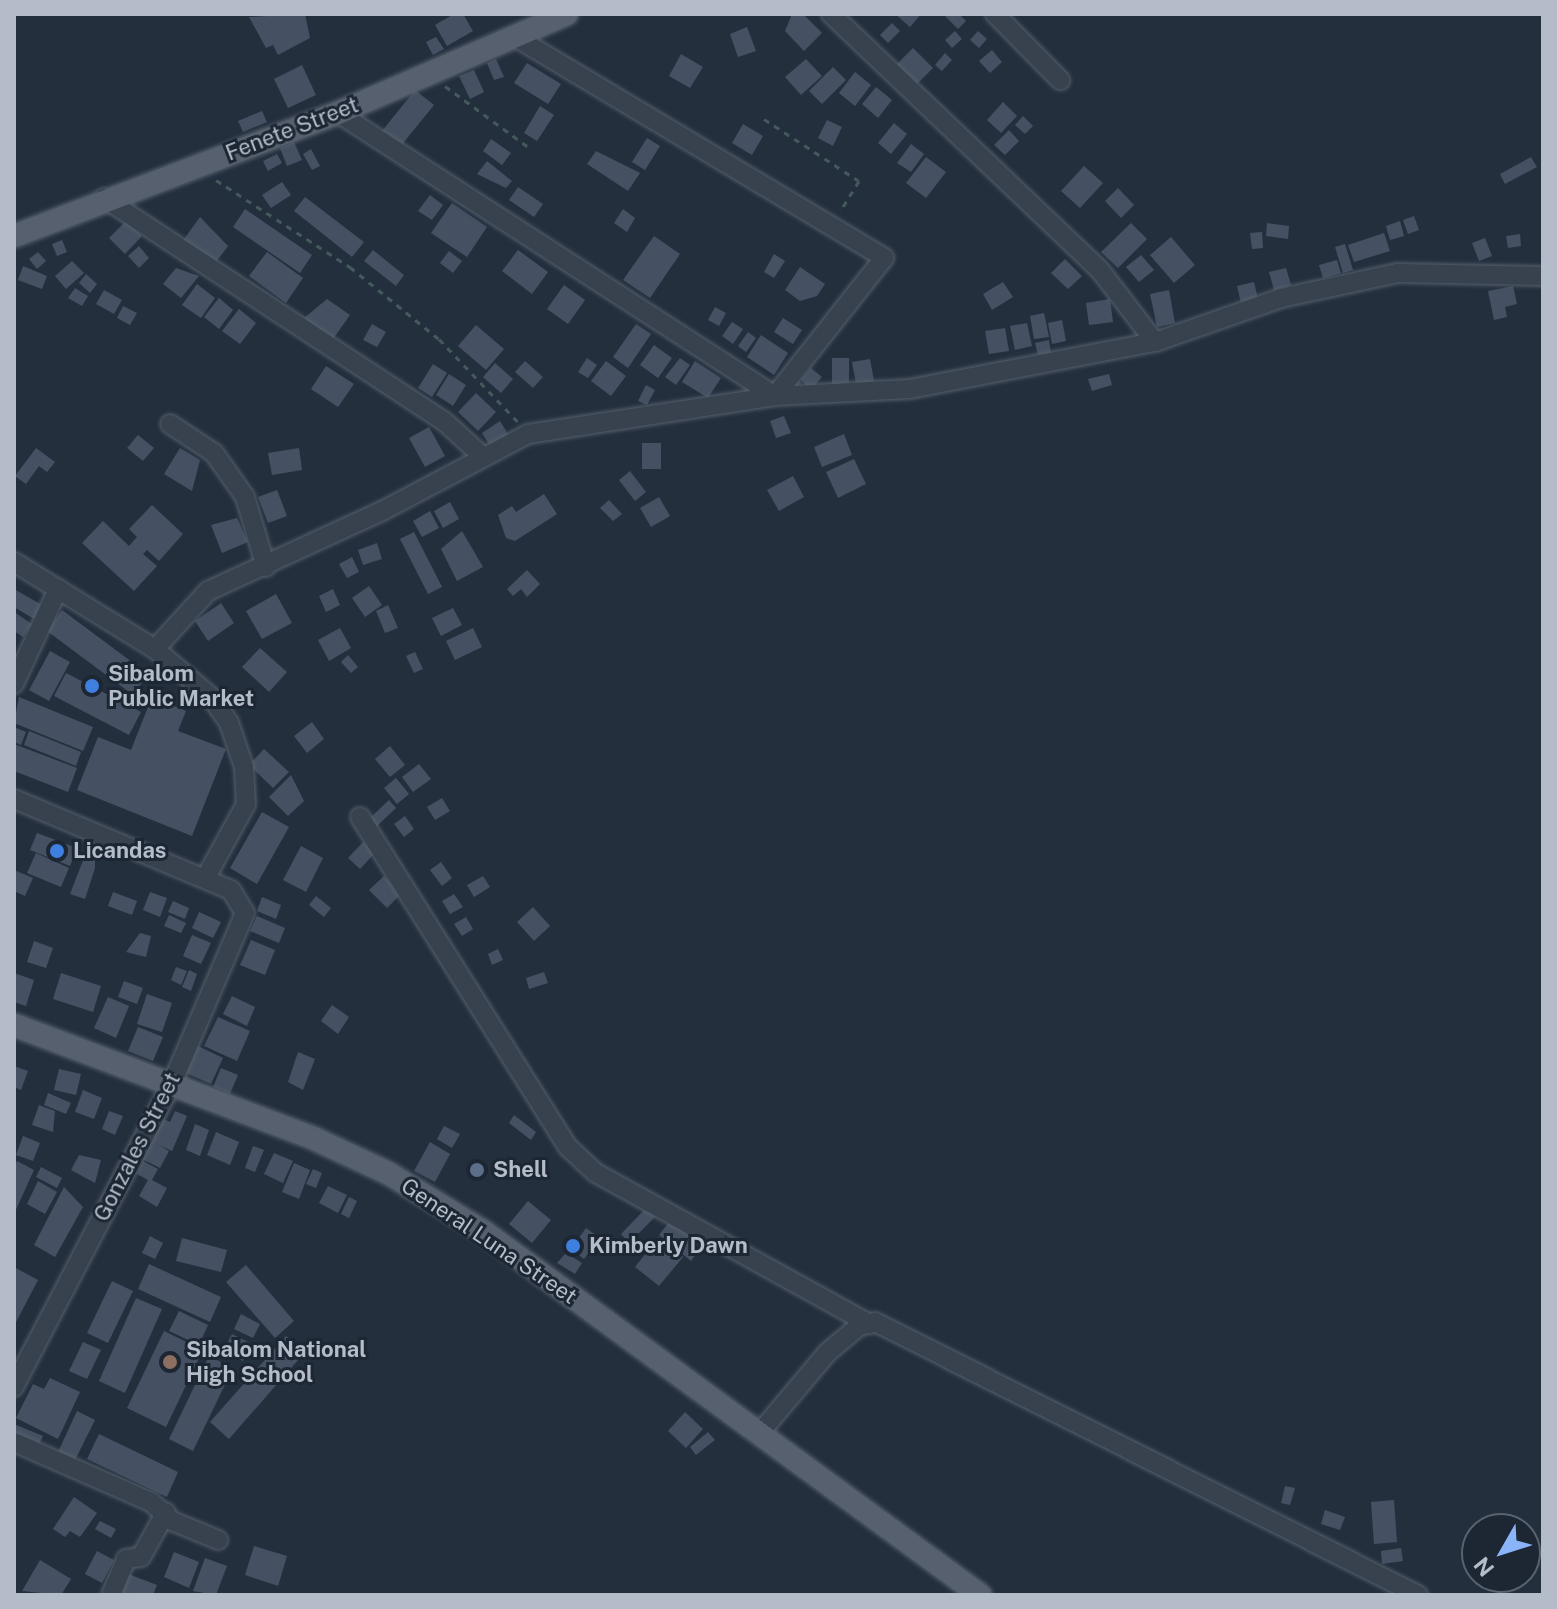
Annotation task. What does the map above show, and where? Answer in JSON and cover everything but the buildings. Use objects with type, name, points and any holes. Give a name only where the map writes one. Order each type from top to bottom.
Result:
[{"type":"main road","name":"Fenete Street","points":[[14,236],[104,198],[338,113],[567,14]]},
{"type":"main road","name":"General Luna Street","points":[[14,1025],[315,1139],[400,1181],[484,1232],[980,1595]]},
{"type":"street","points":[[831,14],[1099,269],[1155,342]]},
{"type":"street","points":[[995,14],[1060,80]]},
{"type":"street","points":[[517,38],[884,258],[775,396]]},
{"type":"street","points":[[338,113],[775,396]]},
{"type":"street","points":[[104,198],[446,423],[481,455]]},
{"type":"street","points":[[155,649],[208,591],[266,567],[481,455],[528,434],[775,396],[910,389],[1155,342],[1338,282],[1411,272],[1543,276]]},
{"type":"street","points":[[170,424],[214,453],[245,497],[266,567]]},
{"type":"street","points":[[14,562],[155,649],[211,697],[229,723],[244,767],[246,804],[205,879],[14,799]]},
{"type":"street","points":[[14,684],[58,589]]},
{"type":"street","points":[[360,817],[568,1147],[596,1173],[870,1324],[1418,1595]]},
{"type":"street","name":"Gonzales Street","points":[[14,1387],[172,1083],[245,913],[242,902],[205,879]]},
{"type":"street","points":[[758,1435],[828,1352],[870,1324]]},
{"type":"street","points":[[14,1442],[166,1512],[218,1540]]},
{"type":"street","points":[[111,1595],[126,1559],[141,1557],[166,1512]]},
{"type":"path","points":[[429,73],[531,149]]},
{"type":"path","points":[[764,119],[859,181],[831,224]]},
{"type":"path","points":[[189,169],[350,267],[439,339],[528,434]]},
{"type":"place","name":"Sibalom Public Market","points":[[92,686]]},
{"type":"place","name":"Licandas","points":[[57,851]]},
{"type":"place","name":"Shell","points":[[477,1170]]},
{"type":"place","name":"Kimberly Dawn","points":[[573,1246]]},
{"type":"place","name":"Sibalom National High School","points":[[170,1362]]}]
